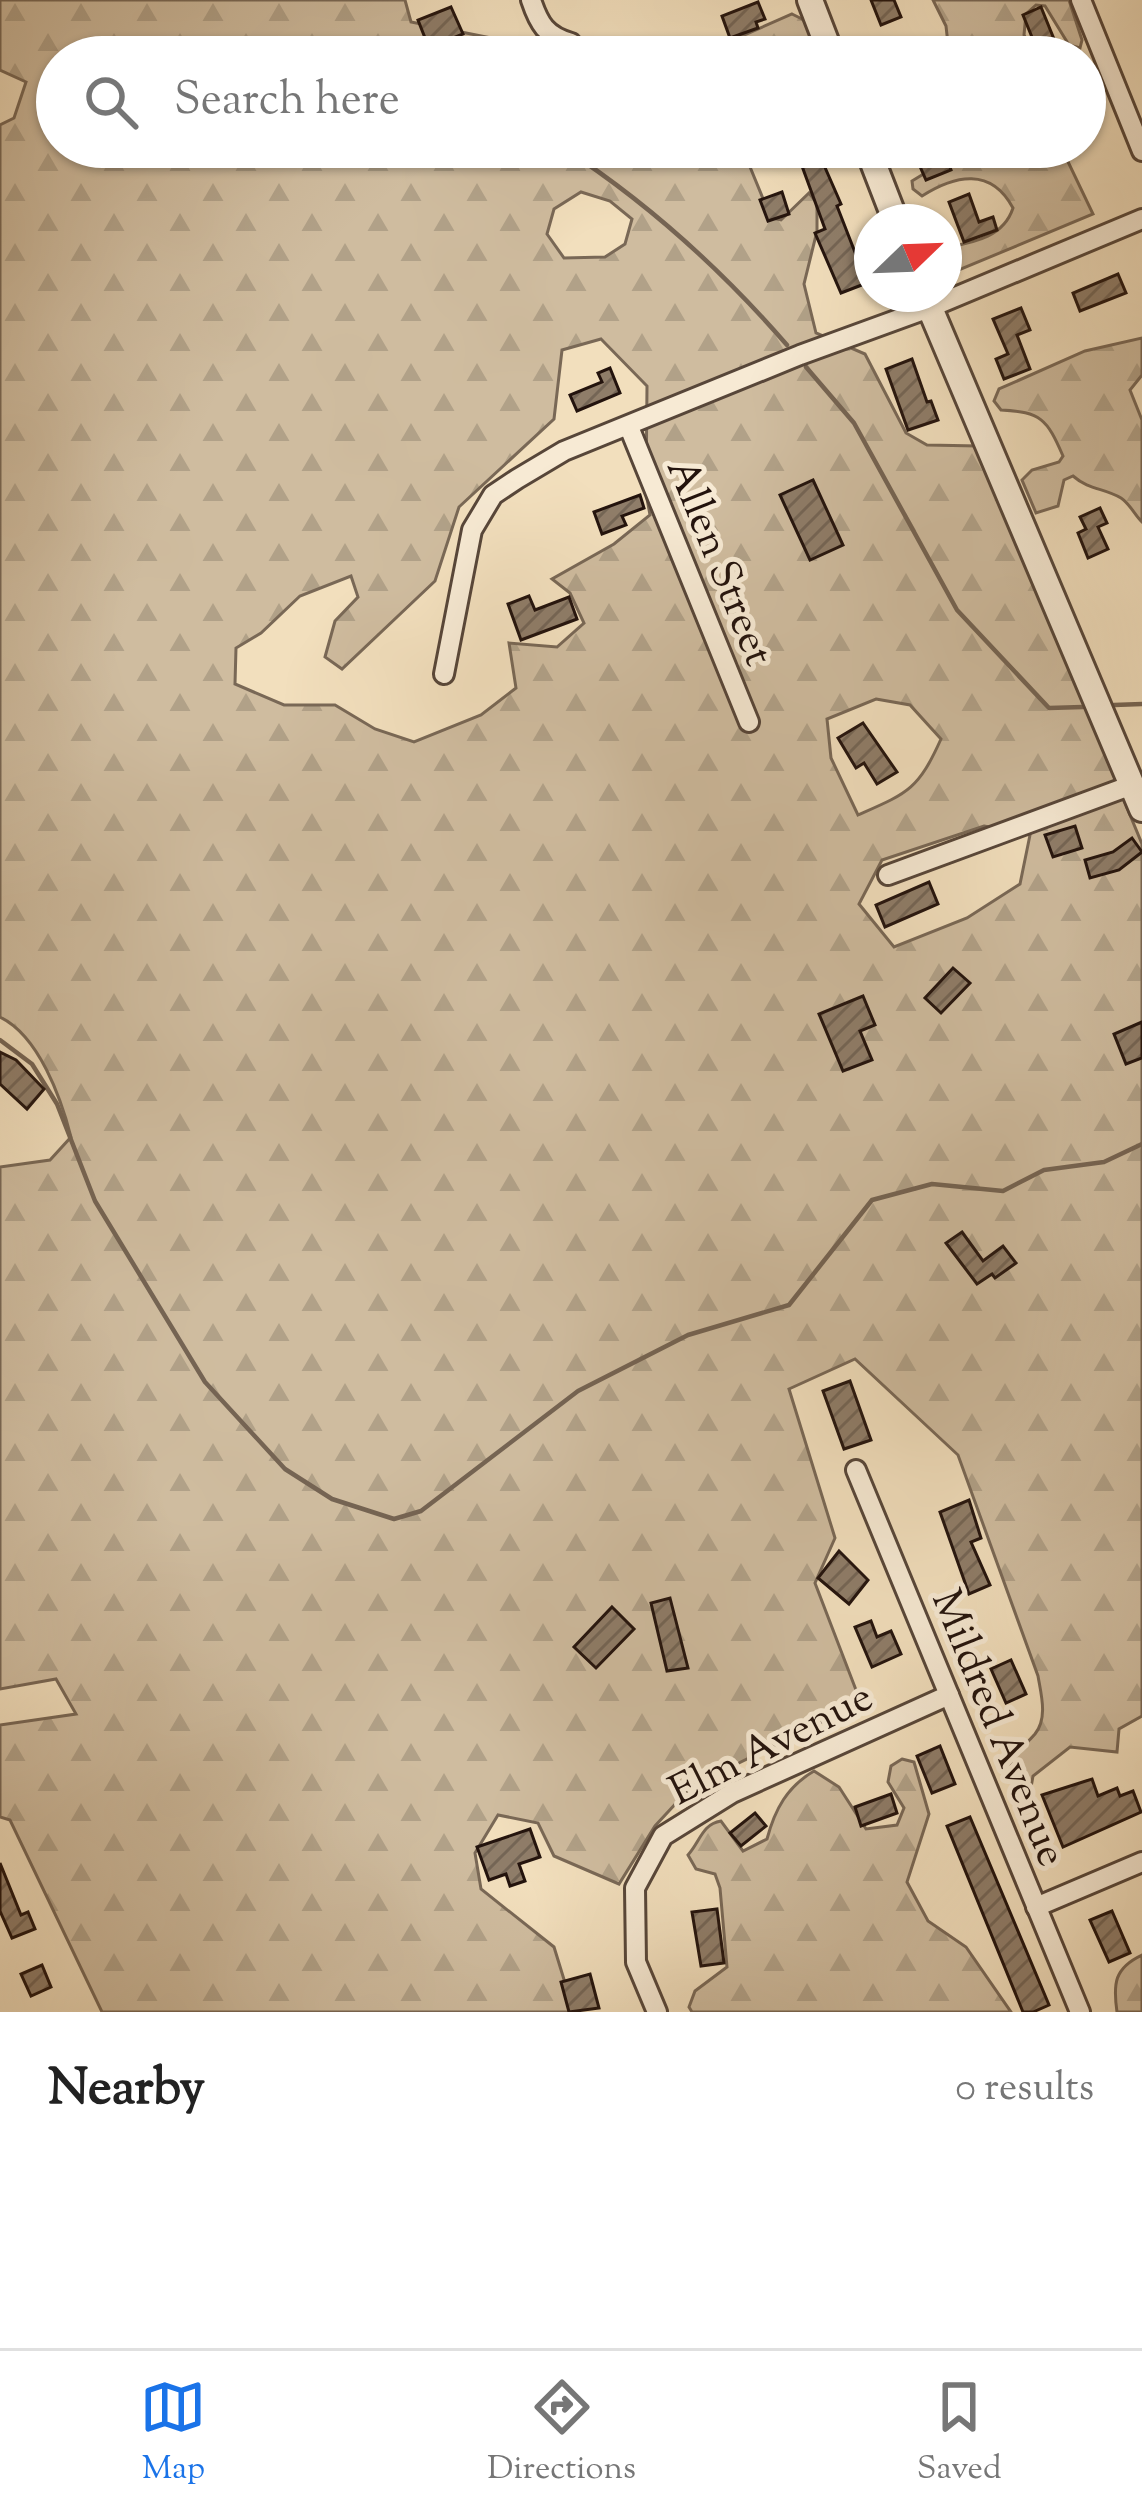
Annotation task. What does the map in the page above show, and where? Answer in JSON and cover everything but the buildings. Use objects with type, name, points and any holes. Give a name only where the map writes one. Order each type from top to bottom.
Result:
[{"type":"street","points":[[531,0],[538,22],[550,36]]},
{"type":"street","points":[[810,0],[824,36]]},
{"type":"street","points":[[1081,0],[1096,36]]},
{"type":"street","points":[[1106,62],[1142,151]]},
{"type":"street","points":[[875,168],[889,204]]},
{"type":"street","points":[[962,288],[1142,219]]},
{"type":"street","points":[[444,674],[472,530],[493,495],[564,451],[901,312]]},
{"type":"street","points":[[932,312],[1142,809]]},
{"type":"street","name":"Allen Street","points":[[629,427],[749,722]]},
{"type":"street","points":[[888,875],[1132,784]]},
{"type":"street","name":"Mildred Avenue","points":[[856,1470],[1080,2012]]},
{"type":"street","name":"Elm Avenue","points":[[658,2012],[635,1962],[635,1888],[663,1836],[732,1793],[949,1695]]},
{"type":"street","points":[[1036,1907],[1142,1862]]},
{"type":"green space","points":[[0,0],[405,0],[411,22],[481,36],[36,36],[36,168],[750,168],[771,218],[781,220],[809,193],[817,203],[817,231],[804,284],[816,333],[865,354],[906,433],[927,445],[978,446],[1142,844],[1142,1716],[1119,1729],[1117,1752],[1070,1747],[1033,1776],[1030,1793],[1022,1793],[1011,1765],[1041,1721],[1038,1676],[958,1455],[855,1359],[789,1389],[835,1538],[815,1583],[861,1703],[692,1786],[655,1826],[619,1884],[554,1856],[538,1823],[498,1815],[475,1853],[481,1889],[554,1947],[574,2012],[102,2012],[10,1820],[0,1817],[0,1725],[76,1714],[56,1679],[0,1689],[0,1167],[50,1160],[71,1137],[37,1053],[0,1017],[0,125],[14,118],[26,82],[0,70]],"holes":[[[581,192],[610,201],[632,219],[625,244],[605,257],[564,258],[547,234],[554,209]],[[601,339],[647,386],[650,515],[614,544],[552,579],[570,593],[584,623],[557,647],[509,643],[516,688],[481,715],[414,742],[375,729],[335,705],[284,705],[235,684],[236,648],[261,633],[300,596],[351,576],[358,597],[335,621],[325,657],[342,669],[435,581],[459,507],[554,419],[562,350]],[[876,699],[910,705],[941,739],[910,788],[858,815],[831,758],[827,719]],[[984,826],[1030,835],[1020,884],[967,918],[894,947],[859,904],[882,860]]]},
{"type":"green space","points":[[933,0],[1069,0],[1081,36],[1063,36],[1045,6],[1036,5],[1026,14],[1025,36],[947,36]]},
{"type":"green space","points":[[792,14],[810,23],[813,36],[742,36]]},
{"type":"green space","points":[[933,168],[1071,168],[1093,214],[962,269],[962,244],[996,231],[1013,208],[994,186],[983,181],[959,180],[922,196],[913,189],[912,181]]},
{"type":"green space","points":[[1142,338],[1142,375],[1130,390],[1142,420],[1142,522],[1121,498],[1073,476],[1064,480],[1058,506],[1036,513],[1022,480],[1063,456],[1041,420],[1001,410],[994,401],[999,389],[1085,351]]},
{"type":"green space","points":[[902,1759],[914,1762],[929,1814],[907,1882],[928,1921],[966,1947],[1011,2012],[692,2012],[689,2007],[695,1991],[727,1967],[720,1888],[715,1874],[696,1869],[688,1855],[705,1830],[721,1821],[743,1851],[767,1839],[783,1800],[814,1771],[839,1787],[866,1829],[897,1825],[904,1808],[888,1782],[891,1766]]},
{"type":"green space","points":[[1142,1955],[1142,2012],[1117,2012],[1117,1978]]},
{"type":"waterway","points":[[592,168],[682,238],[787,345]]},
{"type":"waterway","points":[[806,367],[854,423],[957,610],[1049,708],[1083,707]]},
{"type":"waterway","points":[[1114,705],[1142,704]]},
{"type":"waterway","points":[[0,1040],[32,1064],[57,1104],[95,1201],[205,1382],[285,1469],[332,1499],[394,1519],[421,1511],[578,1391],[688,1335],[789,1305],[872,1200],[932,1184],[1003,1191],[1044,1170],[1104,1162],[1142,1144]]}]
